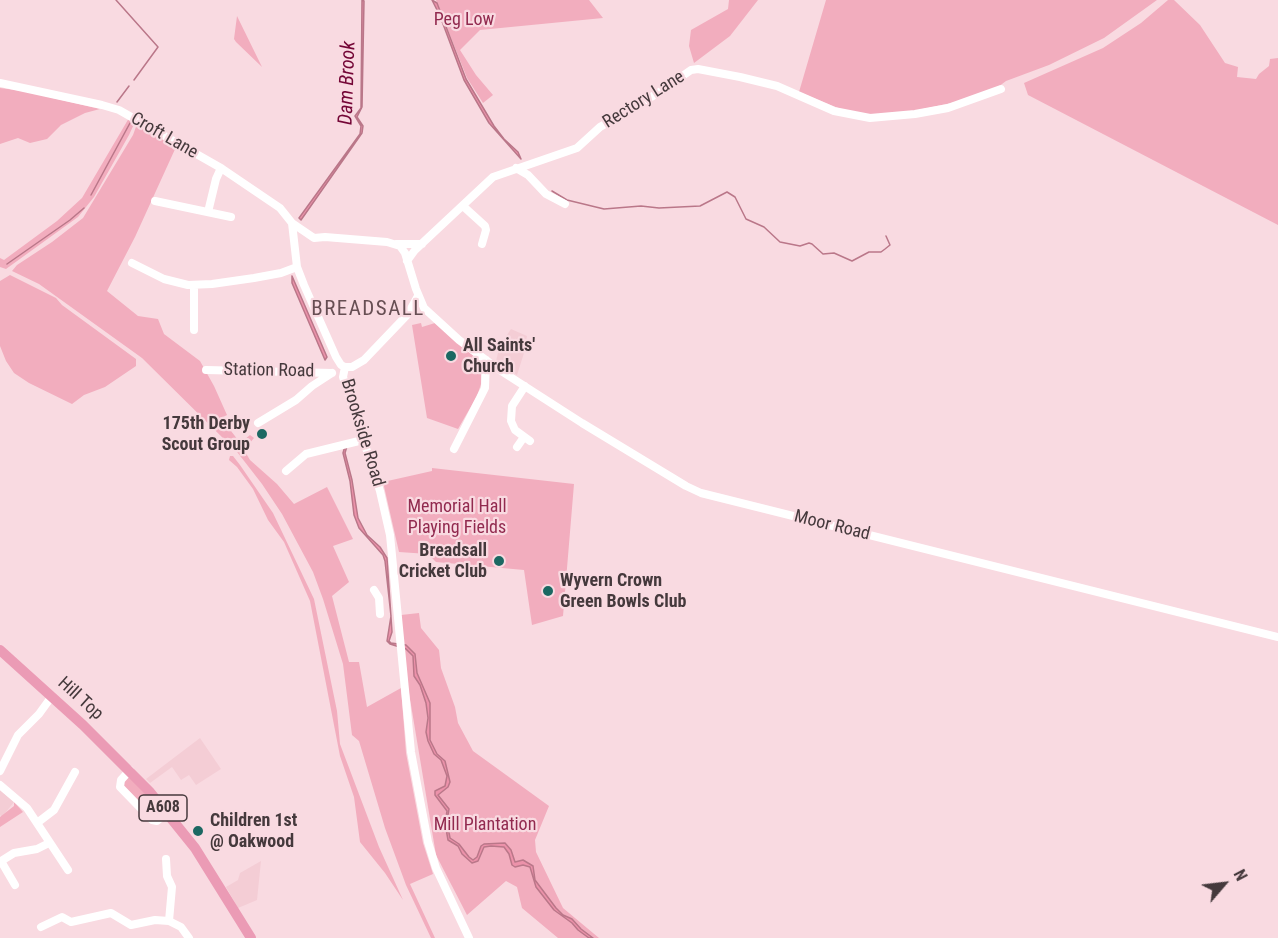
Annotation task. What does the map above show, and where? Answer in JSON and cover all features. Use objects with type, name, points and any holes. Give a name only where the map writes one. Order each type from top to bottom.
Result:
[{"type":"main road","name":"Hill Top","points":[[2,655],[52,696],[130,770],[204,861],[252,938]]},
{"type":"street","name":"Rectory Lane","points":[[407,261],[422,244],[494,177],[578,148],[600,127],[658,93],[691,70],[698,69],[777,86],[834,111],[870,118],[940,110],[1001,89]]},
{"type":"street","name":"Croft Lane","points":[[0,83],[119,110],[221,168],[276,205],[292,224]]},
{"type":"street","points":[[532,162],[530,171],[532,179]]},
{"type":"street","points":[[208,212],[221,168]]},
{"type":"street","points":[[516,168],[532,179],[546,194],[565,204]]},
{"type":"street","points":[[155,201],[231,217]]},
{"type":"street","points":[[463,206],[485,226],[483,244]]},
{"type":"street","points":[[292,224],[314,238]]},
{"type":"street","points":[[292,224],[295,244],[325,237],[396,244],[422,244]]},
{"type":"street","name":"Brookside Road","points":[[295,244],[297,267],[336,357],[345,367],[344,380],[385,511],[393,557],[389,600],[400,642],[411,752],[428,842],[441,880],[469,938]]},
{"type":"street","points":[[396,244],[402,248],[407,261]]},
{"type":"street","name":"Moor Road","points":[[407,261],[418,296],[430,315],[486,360],[645,462],[701,493],[1278,637]]},
{"type":"street","points":[[132,263],[142,274],[194,285],[263,276],[297,267]]},
{"type":"street","points":[[194,285],[189,316],[194,330]]},
{"type":"street","points":[[345,367],[352,367],[364,360],[408,314],[418,296]]},
{"type":"street","points":[[408,314],[421,312],[430,315]]},
{"type":"street","name":"Station Road","points":[[336,357],[331,366],[332,373],[344,380]]},
{"type":"street","points":[[454,448],[485,388],[486,360]]},
{"type":"street","name":"Station Road","points":[[206,370],[332,373]]},
{"type":"street","points":[[258,423],[296,400],[332,373]]},
{"type":"street","points":[[517,447],[527,439],[513,426],[510,413],[525,386]]},
{"type":"street","points":[[286,471],[309,452],[363,440]]},
{"type":"street","name":"Brookside Road","points":[[374,590],[389,600]]},
{"type":"street","name":"Brookside Road","points":[[380,614],[389,600]]},
{"type":"street","points":[[0,771],[18,735],[39,714],[52,696]]},
{"type":"street","points":[[130,770],[121,780],[120,787],[152,820],[157,820],[167,813]]},
{"type":"street","points":[[37,823],[54,810],[75,772]]},
{"type":"street","points":[[0,784],[27,808],[68,870]]},
{"type":"street","points":[[15,885],[1,861],[14,853],[37,849],[49,843]]},
{"type":"street","points":[[166,859],[167,876],[172,887],[169,921]]},
{"type":"street","points":[[41,927],[62,915],[71,922],[111,913],[131,925],[156,920],[169,921],[181,927],[189,938]]},
{"type":"shaded area","points":[[362,0],[364,1],[362,107],[357,117],[363,126],[362,133],[301,220],[299,218],[360,134],[361,126],[355,116],[361,108]]},
{"type":"shaded area","points":[[432,0],[437,3],[466,79],[494,126],[518,152],[521,159],[489,123],[464,80]]},
{"type":"shaded area","points":[[292,276],[327,357],[325,360],[292,283]]},
{"type":"shaded area","points":[[511,329],[527,336],[517,375],[496,361],[500,345]]},
{"type":"shaded area","points":[[347,446],[345,453],[358,518],[367,535],[380,547],[387,558],[391,614],[383,555],[359,528],[354,515],[350,481],[343,453]]},
{"type":"shaded area","points":[[391,616],[392,632],[389,641],[406,645],[415,654],[417,673],[430,703],[430,740],[437,754],[445,761],[450,782],[448,787],[438,795],[449,809],[447,822],[450,838],[459,844],[473,860],[484,844],[505,843],[511,850],[515,862],[523,860],[533,866],[535,880],[556,908],[593,938],[589,938],[554,910],[536,887],[530,867],[512,865],[504,847],[484,847],[478,861],[472,863],[462,854],[458,846],[448,840],[445,823],[447,811],[435,795],[435,791],[445,786],[447,776],[441,760],[434,754],[428,741],[426,703],[420,685],[414,676],[413,656],[406,649],[390,644],[387,641]]},
{"type":"shaded area","points":[[200,738],[221,769],[196,785],[189,775],[181,780],[172,767],[150,783],[146,779]]},
{"type":"shaded area","points":[[0,790],[14,802],[2,817],[0,815]]},
{"type":"shaded area","points":[[261,861],[257,900],[238,908],[226,887],[238,880],[240,873]]},
{"type":"green space","name":"Peg Low","points":[[436,0],[589,0],[603,18],[480,30],[460,50],[476,75],[493,95],[483,103],[467,78]]},
{"type":"green space","points":[[729,0],[758,0],[730,36],[694,63],[689,46],[691,30],[728,9]]},
{"type":"green space","points":[[826,0],[1157,0],[1104,38],[1049,65],[1006,81],[998,87],[956,102],[904,113],[860,117],[799,92]]},
{"type":"green space","points":[[1168,0],[1174,0],[1200,25],[1225,63],[1238,67],[1237,77],[1256,79],[1269,66],[1270,59],[1278,58],[1278,225],[1028,95],[1024,83],[1103,48],[1141,23]]},
{"type":"green space","points":[[237,16],[262,67],[234,39]]},
{"type":"green space","points":[[0,88],[100,109],[85,113],[61,125],[47,139],[30,143],[18,138],[0,144]]},
{"type":"green space","points":[[129,118],[135,122],[129,135],[94,197],[78,217],[6,269],[0,267],[0,258],[4,260],[57,221],[82,198]]},
{"type":"green space","points":[[137,124],[176,147],[135,237],[107,291],[138,316],[158,319],[164,334],[200,361],[227,415],[221,418],[238,440],[231,446],[142,358],[39,284],[12,271],[17,265],[83,218],[133,135]]},
{"type":"green space","points":[[10,275],[56,298],[62,305],[136,359],[136,366],[105,387],[84,395],[72,404],[14,373],[0,346],[0,281]]},
{"type":"green space","points":[[421,323],[422,327],[435,323],[481,362],[481,384],[477,396],[458,429],[427,418],[412,325]]},
{"type":"green space","points":[[250,435],[254,438],[244,450],[250,460],[277,484],[294,504],[327,487],[353,539],[333,546],[349,582],[332,596],[349,662],[359,662],[367,707],[401,688],[406,753],[423,843],[433,874],[410,884],[435,938],[431,938],[406,885],[385,828],[359,741],[352,735],[343,664],[313,572],[282,514],[234,448]]},
{"type":"green space","points":[[230,456],[233,456],[240,465],[273,513],[314,599],[337,711],[340,744],[379,847],[403,900],[360,842],[354,797],[340,756],[310,601],[284,542],[268,520],[253,489],[229,460]]},
{"type":"green space","name":"Memorial Hall Playing Fields","points":[[432,468],[574,484],[563,616],[532,625],[524,570],[436,562],[428,554],[399,552],[383,482],[432,471]]},
{"type":"green space","name":"Mill Plantation","points":[[419,613],[421,628],[439,650],[441,668],[455,707],[458,723],[473,751],[549,806],[535,840],[536,852],[563,908],[599,938],[558,938],[522,908],[517,887],[506,881],[467,915],[436,855],[408,687],[401,615]]},
{"type":"green space","points":[[130,776],[162,813],[155,819],[123,786],[125,780]]},
{"type":"green space","points":[[14,802],[23,812],[0,827],[0,817],[14,806]]},
{"type":"waterway","points":[[116,0],[158,47],[134,80]]},
{"type":"waterway","points":[[117,102],[129,86]]},
{"type":"waterway","points":[[91,195],[130,123]]},
{"type":"waterway","points":[[552,191],[567,200],[604,209],[641,206],[659,208],[700,206],[727,192],[735,197],[746,219],[764,227],[780,242],[800,246],[809,243],[823,254],[834,253],[852,261],[869,252],[881,252],[890,245],[886,236]]},
{"type":"waterway","points":[[7,264],[84,208]]},
{"type":"place","name":"All Saints' Church","points":[[451,356]]},
{"type":"place","name":"175th Derby Scout Group","points":[[262,434]]},
{"type":"place","name":"Breadsall Cricket Club","points":[[499,561]]},
{"type":"place","name":"Wyvern Crown Green Bowls Club","points":[[548,591]]},
{"type":"place","name":"Children 1st @ Oakwood","points":[[198,831]]},
{"type":"district","name":"BREADSALL","points":[[368,310]]},
{"type":"water label","name":"Dam Brook","points":[[348,83]]}]
